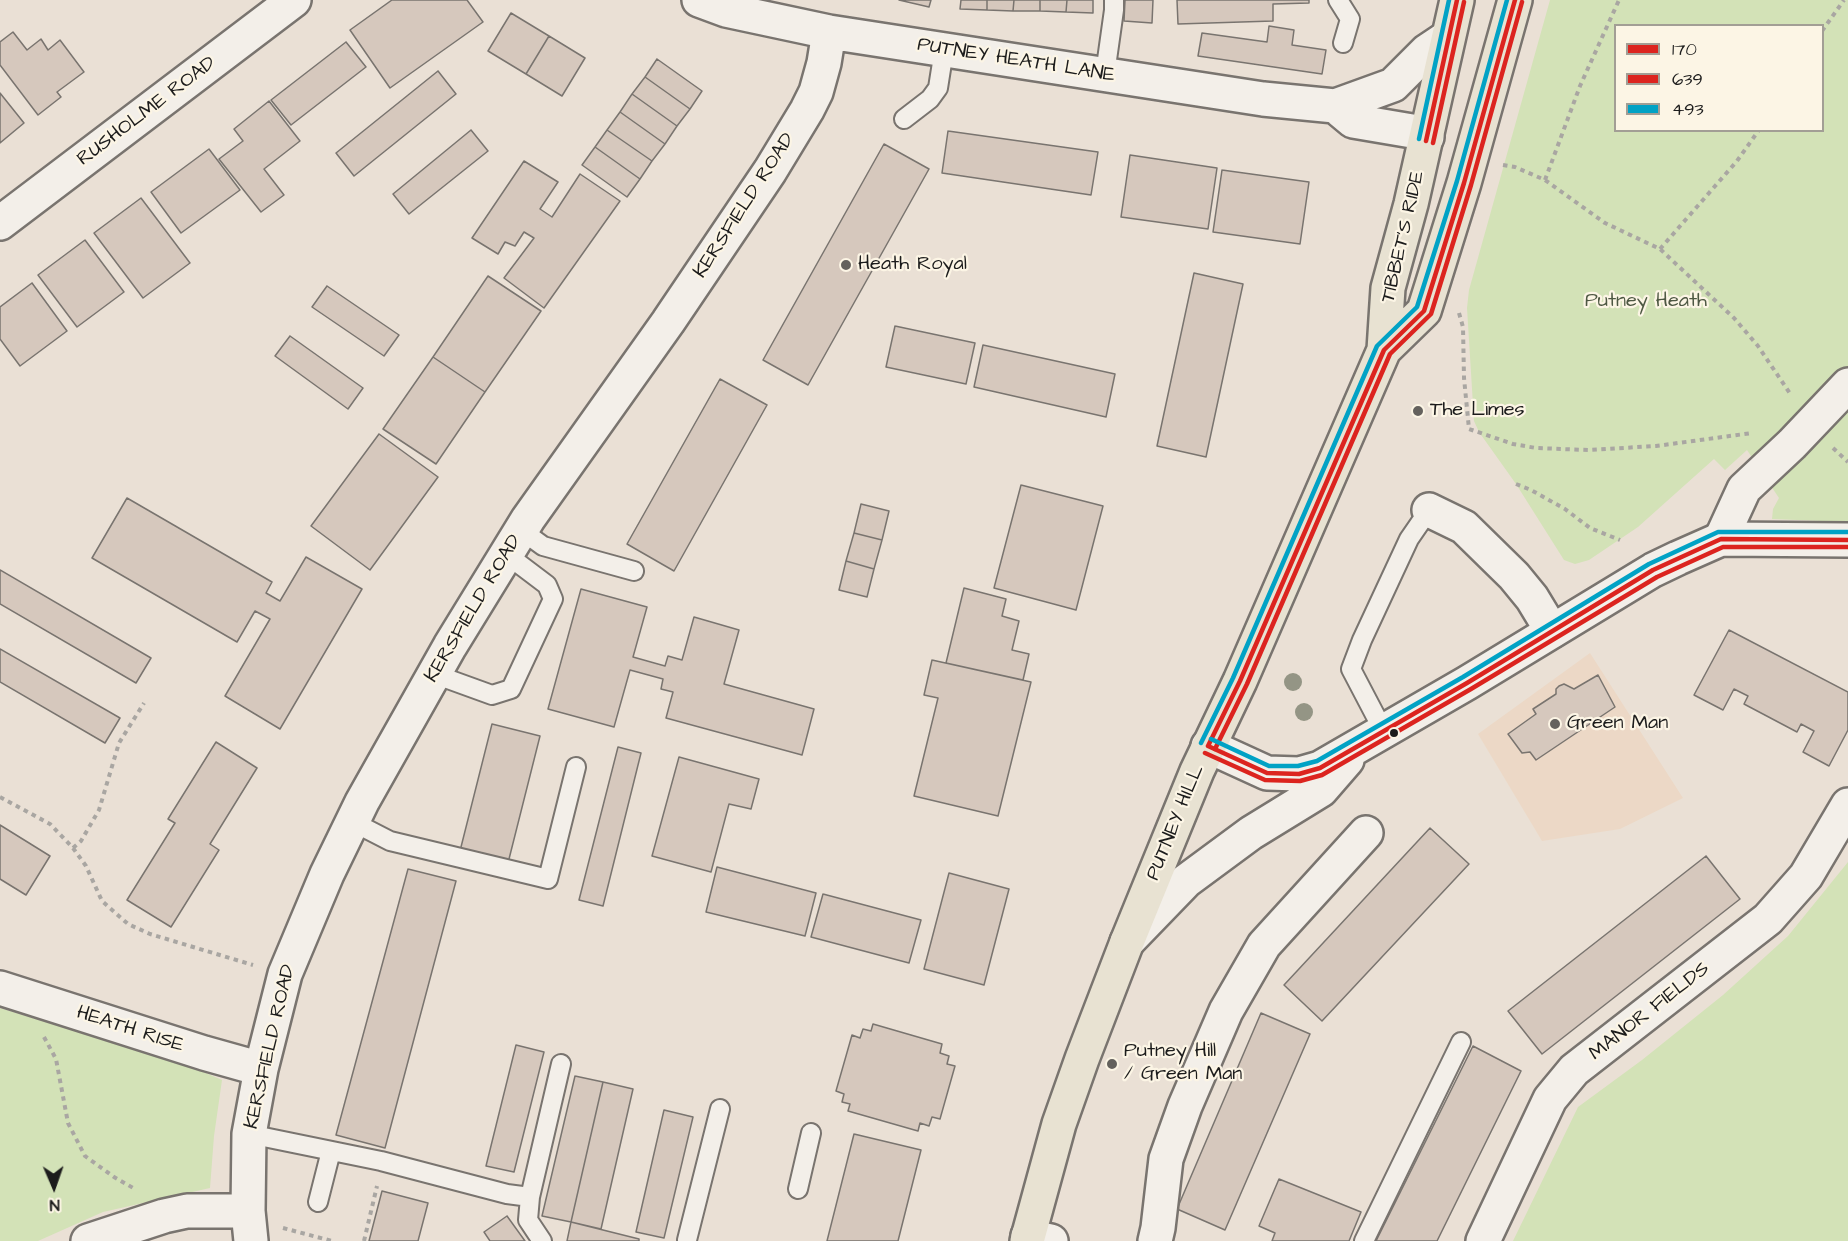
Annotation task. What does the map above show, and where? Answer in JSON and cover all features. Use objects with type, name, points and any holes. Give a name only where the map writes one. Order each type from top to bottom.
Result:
[{"type":"main road","name":"TIBBET'S RIDE","points":[[1384,350],[1388,288],[1427,137],[1457,0]]},
{"type":"main road","name":"TIBBET'S RIDE","points":[[1384,350],[1424,311],[1464,183],[1515,0]]},
{"type":"main road","name":"PUTNEY HILL","points":[[1035,1239],[1059,1124],[1127,942],[1208,746],[1240,681],[1384,350]]},
{"type":"street","name":"RUSHOLME ROAD","points":[[0,223],[294,0]]},
{"type":"street","name":"PUTNEY HEATH LANE","points":[[699,0],[726,10],[829,32],[1263,99],[1335,106],[1394,85],[1427,51],[1448,37]]},
{"type":"street","name":"KERSFIELD ROAD","points":[[250,1226],[249,1134],[261,1069],[285,974],[327,873],[434,674],[514,542],[621,386],[668,322],[770,171],[807,110],[816,92],[829,32]]},
{"type":"street","name":"PUTNEY HEATH LANE","points":[[1335,106],[1353,121],[1412,131],[1427,137]]},
{"type":"street","points":[[1721,539],[1744,489],[1802,434],[1848,385]]},
{"type":"street","points":[[1429,510],[1464,527],[1532,598],[1552,631]]},
{"type":"street","points":[[1208,746],[1267,774],[1299,774],[1320,768],[1653,570],[1721,539],[1848,540]]},
{"type":"street","points":[[1127,942],[1194,874],[1251,833],[1322,790],[1370,739]]},
{"type":"street","name":"MANOR FIELDS","points":[[1483,1241],[1550,1099],[1574,1070],[1768,919],[1806,876],[1848,805]]},
{"type":"street","points":[[1155,1241],[1166,1159],[1185,1106],[1226,1011],[1264,945],[1366,833]]},
{"type":"street","name":"HEATH RISE","points":[[9,990],[261,1069]]},
{"type":"street","points":[[88,1241],[160,1217],[187,1211],[250,1226]]},
{"type":"lane","points":[[1105,74],[1114,0]]},
{"type":"lane","points":[[1338,0],[1350,19],[1343,43]]},
{"type":"lane","points":[[904,119],[930,99],[938,88],[944,50]]},
{"type":"lane","points":[[1370,739],[1351,669],[1409,539],[1429,510]]},
{"type":"lane","points":[[514,542],[543,546],[634,571]]},
{"type":"lane","points":[[434,674],[492,695],[511,689],[553,599],[547,585],[514,542]]},
{"type":"lane","points":[[353,822],[390,841],[548,879],[576,767]]},
{"type":"lane","points":[[1364,1241],[1461,1042]]},
{"type":"lane","points":[[542,1241],[528,1220],[530,1197],[561,1064]]},
{"type":"lane","points":[[687,1240],[720,1109]]},
{"type":"lane","points":[[798,1189],[811,1133]]},
{"type":"lane","points":[[249,1134],[331,1151],[507,1194],[530,1197]]},
{"type":"lane","points":[[318,1202],[331,1151]]},
{"type":"path","points":[[1545,180],[1580,86],[1619,0]]},
{"type":"path","points":[[1824,28],[1844,0]]},
{"type":"path","points":[[1660,249],[1737,161],[1758,132]]},
{"type":"path","points":[[1515,167],[1545,180],[1605,223],[1660,249],[1734,318],[1758,346],[1802,434]]},
{"type":"path","points":[[1463,327],[1464,378],[1469,429],[1513,444],[1536,448],[1588,450],[1656,446],[1764,431],[1802,434]]},
{"type":"path","points":[[1516,484],[1532,490],[1565,509],[1590,528],[1620,540]]},
{"type":"path","points":[[74,849],[99,810],[119,743],[144,703]]},
{"type":"path","points":[[0,797],[50,824],[74,849],[86,866],[102,901],[128,924],[150,934],[285,974]]},
{"type":"path","points":[[9,990],[56,1059],[68,1123],[85,1156],[114,1178],[154,1200],[160,1217]]},
{"type":"path","points":[[364,1241],[379,1179]]},
{"type":"path","points":[[250,1226],[272,1226],[332,1241]]},
{"type":"shaded area","points":[[1590,653],[1683,798],[1620,829],[1542,841],[1478,734]]},
{"type":"green space","name":"Putney Heath","points":[[1550,0],[1848,0],[1848,522],[1772,519],[1773,509],[1779,498],[1747,450],[1725,470],[1714,459],[1638,527],[1589,560],[1575,564],[1564,560],[1474,421],[1467,308],[1469,290]]},
{"type":"green space","points":[[1848,862],[1848,1241],[1513,1241],[1578,1107],[1642,1060],[1723,995],[1788,936]]},
{"type":"green space","points":[[0,1008],[190,1066],[222,1080],[210,1188],[103,1212],[38,1241],[0,1241]]},
{"type":"building","points":[[392,0],[467,0],[483,22],[390,88],[350,30]]},
{"type":"building","points":[[899,0],[931,0],[929,7]]},
{"type":"building","points":[[961,0],[987,0],[987,10],[960,9]]},
{"type":"building","points":[[987,0],[1014,0],[1013,11],[987,10]]},
{"type":"building","points":[[1014,0],[1040,0],[1040,11],[1013,11]]},
{"type":"building","points":[[1040,0],[1067,0],[1066,12],[1040,11]]},
{"type":"building","points":[[1067,0],[1093,0],[1093,13],[1066,12]]},
{"type":"building","points":[[1125,0],[1153,0],[1152,23],[1124,21]]},
{"type":"building","points":[[1177,0],[1309,0],[1309,3],[1273,4],[1273,21],[1178,24]]},
{"type":"building","points":[[511,13],[549,36],[526,74],[488,51]]},
{"type":"building","points":[[1269,26],[1294,30],[1292,45],[1326,50],[1322,74],[1198,56],[1202,33],[1267,42]]},
{"type":"building","points":[[13,32],[27,50],[41,39],[48,50],[60,40],[84,72],[57,92],[61,97],[38,115],[0,65],[0,42]]},
{"type":"building","points":[[549,36],[585,58],[562,96],[526,74]]},
{"type":"building","points":[[346,42],[366,67],[291,125],[271,100]]},
{"type":"building","points":[[657,59],[702,91],[690,109],[645,77]]},
{"type":"building","points":[[438,71],[456,94],[354,176],[336,153]]},
{"type":"building","points":[[645,77],[690,109],[677,126],[632,94]]},
{"type":"building","points":[[0,93],[24,123],[0,143]]},
{"type":"building","points":[[632,94],[677,126],[665,144],[620,112]]},
{"type":"building","points":[[269,101],[300,141],[264,169],[284,195],[261,212],[219,159],[243,141],[234,129]]},
{"type":"building","points":[[620,112],[665,144],[652,161],[607,130]]},
{"type":"building","points":[[471,130],[488,151],[409,214],[393,194]]},
{"type":"building","points":[[607,130],[652,161],[640,179],[595,147]]},
{"type":"building","points":[[948,131],[1098,152],[1091,195],[942,173]]},
{"type":"building","name":"Heath Royal","points":[[884,144],[929,169],[808,385],[763,360]]},
{"type":"building","points":[[595,147],[640,179],[627,197],[582,165]]},
{"type":"building","points":[[209,149],[240,190],[181,233],[151,192]]},
{"type":"building","points":[[1130,155],[1217,168],[1208,229],[1121,217]]},
{"type":"building","points":[[524,161],[558,182],[540,209],[552,217],[580,174],[620,201],[544,308],[504,278],[534,238],[524,232],[515,246],[505,242],[498,254],[472,238]]},
{"type":"building","points":[[1222,170],[1309,182],[1300,244],[1213,232]]},
{"type":"building","points":[[141,198],[190,263],[143,298],[94,233]]},
{"type":"building","points":[[85,240],[124,292],[77,327],[38,275]]},
{"type":"building","points":[[1194,273],[1243,284],[1206,457],[1157,446]]},
{"type":"building","points":[[488,276],[541,311],[485,392],[433,357]]},
{"type":"building","points":[[32,283],[67,331],[20,366],[0,339],[0,307]]},
{"type":"building","points":[[327,286],[399,335],[384,356],[312,307]]},
{"type":"building","points":[[895,326],[975,343],[966,384],[886,367]]},
{"type":"building","points":[[290,336],[363,388],[348,409],[275,356]]},
{"type":"building","points":[[983,345],[1115,374],[1106,417],[974,387]]},
{"type":"building","points":[[433,357],[485,392],[436,464],[383,429]]},
{"type":"building","points":[[720,379],[767,405],[674,571],[627,544]]},
{"type":"building","points":[[379,434],[438,477],[370,570],[311,526]]},
{"type":"building","points":[[1021,485],[1103,506],[1076,610],[994,588]]},
{"type":"building","points":[[127,498],[272,582],[266,593],[280,601],[306,557],[362,589],[280,729],[225,696],[270,619],[255,611],[237,642],[92,558]]},
{"type":"building","points":[[861,504],[889,511],[882,540],[854,533]]},
{"type":"building","points":[[854,533],[882,540],[874,569],[846,561]]},
{"type":"building","points":[[846,561],[874,569],[867,597],[839,590]]},
{"type":"building","points":[[0,570],[151,658],[136,683],[0,604]]},
{"type":"building","points":[[964,588],[1006,599],[1002,616],[1019,621],[1012,650],[1029,654],[1023,680],[946,663]]},
{"type":"building","points":[[581,589],[647,607],[633,657],[665,666],[668,656],[682,660],[694,617],[739,630],[724,684],[814,709],[802,755],[666,718],[673,692],[661,689],[663,679],[630,670],[614,727],[548,709]]},
{"type":"building","points":[[1729,630],[1848,692],[1848,730],[1829,766],[1803,752],[1814,731],[1801,724],[1797,732],[1744,704],[1748,696],[1734,689],[1723,710],[1694,695]]},
{"type":"building","points":[[0,649],[120,718],[105,743],[0,682]]},
{"type":"building","points":[[932,660],[1031,682],[998,816],[914,796],[938,698],[924,695]]},
{"type":"building","name":"Green Man","points":[[1598,675],[1615,707],[1536,760],[1530,752],[1522,753],[1508,734],[1536,714],[1533,709],[1556,694],[1559,686],[1564,684],[1574,689]]},
{"type":"building","points":[[492,724],[540,736],[508,863],[460,851]]},
{"type":"building","points":[[216,742],[257,768],[210,844],[219,850],[171,927],[127,900],[175,823],[168,819]]},
{"type":"building","points":[[618,747],[641,753],[603,906],[579,900]]},
{"type":"building","points":[[679,757],[759,779],[751,809],[729,804],[711,872],[652,856]]},
{"type":"building","points":[[0,825],[50,856],[26,895],[0,879]]},
{"type":"building","points":[[1430,828],[1469,864],[1322,1021],[1284,985]]},
{"type":"building","points":[[1706,856],[1740,899],[1542,1054],[1508,1011]]},
{"type":"building","points":[[717,867],[816,893],[805,936],[706,912]]},
{"type":"building","points":[[408,869],[456,881],[385,1148],[336,1135]]},
{"type":"building","points":[[949,873],[1009,889],[984,985],[924,969]]},
{"type":"building","points":[[823,894],[921,920],[909,963],[811,937]]},
{"type":"building","points":[[1261,1013],[1310,1034],[1225,1230],[1177,1209]]},
{"type":"building","points":[[873,1024],[942,1044],[940,1053],[949,1056],[947,1064],[955,1066],[940,1119],[932,1117],[929,1126],[920,1123],[918,1131],[848,1111],[850,1104],[842,1102],[844,1094],[836,1091],[852,1035],[860,1038],[863,1029],[871,1031]]},
{"type":"building","points":[[516,1045],[544,1052],[514,1172],[486,1166]]},
{"type":"building","points":[[1473,1046],[1521,1071],[1437,1241],[1376,1241]]},
{"type":"building","points":[[575,1076],[603,1082],[571,1222],[542,1216]]},
{"type":"building","points":[[603,1082],[633,1089],[601,1229],[571,1222]]},
{"type":"building","points":[[664,1110],[693,1117],[664,1238],[636,1232]]},
{"type":"building","points":[[854,1134],[921,1150],[898,1241],[827,1241]]},
{"type":"building","points":[[1279,1179],[1361,1212],[1349,1241],[1272,1241],[1275,1233],[1259,1226]]},
{"type":"building","points":[[382,1191],[428,1203],[418,1241],[369,1241]]},
{"type":"building","points":[[507,1216],[525,1241],[490,1241],[484,1232]]},
{"type":"building","points":[[571,1222],[639,1239],[639,1241],[567,1241]]},
{"type":"transit line","name":"493","points":[[1419,139],[1449,0]]},
{"type":"transit line","name":"170","points":[[1426,141],[1457,0]]},
{"type":"transit line","name":"493","points":[[1201,743],[1233,678],[1377,346],[1417,307],[1457,181],[1507,0]]},
{"type":"transit line","name":"170","points":[[1208,746],[1240,681],[1384,350],[1424,311],[1464,183],[1515,0]]},
{"type":"transit line","name":"639","points":[[1433,143],[1464,2]]},
{"type":"transit line","name":"639","points":[[1215,749],[1247,684],[1390,354],[1431,314],[1471,185],[1522,2]]},
{"type":"transit line","name":"493","points":[[1211,739],[1269,766],[1298,766],[1317,761],[1463,677],[1649,564],[1718,532],[1848,532]]},
{"type":"transit line","name":"170","points":[[1208,746],[1267,773],[1299,774],[1320,768],[1467,683],[1653,570],[1721,539],[1848,540]]},
{"type":"transit line","name":"639","points":[[1205,753],[1265,780],[1300,781],[1322,775],[1657,577],[1723,547],[1848,547]]},
{"type":"place","name":"Heath Royal","points":[[846,265]]},
{"type":"place","name":"The Limes","points":[[1418,411]]},
{"type":"place","name":"Green Man","points":[[1555,724]]},
{"type":"place","name":"Putney Hill / Green Man","points":[[1112,1064]]}]
